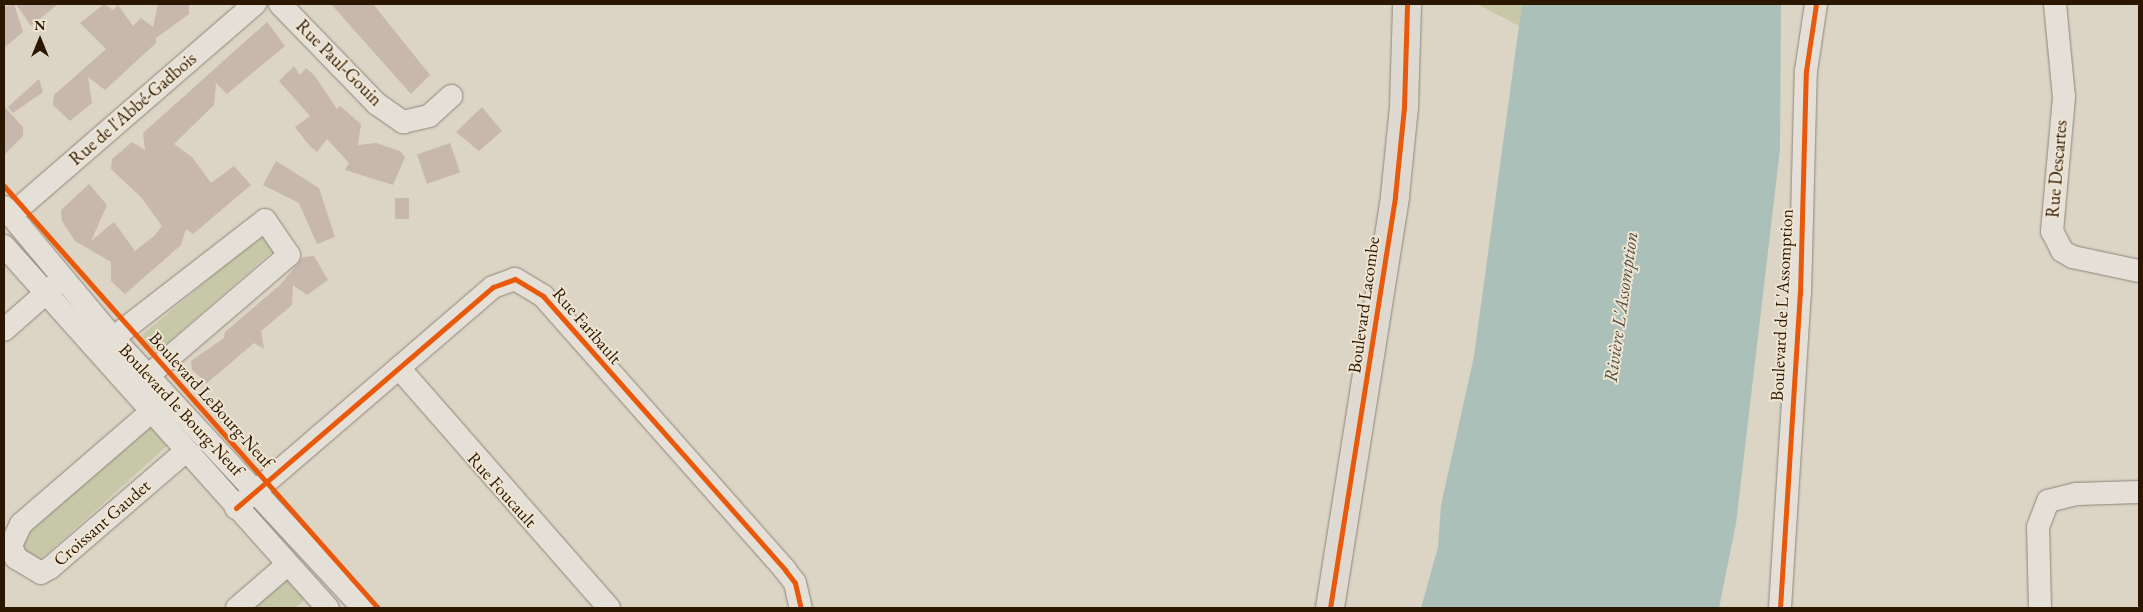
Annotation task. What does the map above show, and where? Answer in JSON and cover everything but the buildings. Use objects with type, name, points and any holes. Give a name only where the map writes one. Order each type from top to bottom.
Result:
[{"type":"main road","name":"Boulevard Lacombe","points":[[1330,608],[1395,196],[1404,107],[1406,4]]},
{"type":"street","name":"Rue de l'Abbé-Gadbois","points":[[7,211],[254,4]]},
{"type":"street","name":"Rue Paul-Gouin","points":[[280,4],[377,104],[403,122],[428,116],[451,96]]},
{"type":"street","name":"Boulevard de L'Assomption","points":[[1780,608],[1800,294],[1806,71],[1816,4]]},
{"type":"street","name":"Rue Descartes","points":[[2055,4],[2064,97],[2052,231],[2062,251],[2073,257],[2139,272]]},
{"type":"street","name":"Boulevard le Bourg-Neuf","points":[[7,211],[113,338],[364,608]]},
{"type":"street","points":[[113,338],[265,220],[289,255],[148,375]]},
{"type":"street","name":"Boulevard le Bourg-Neuf","points":[[4,246],[152,411],[322,606]]},
{"type":"street","points":[[4,330],[62,279]]},
{"type":"street","name":"Rue Faribault","points":[[236,508],[504,280],[515,279],[536,289],[786,570],[795,583],[801,608]]},
{"type":"street","name":"Rue Foucault","points":[[399,368],[609,608]]},
{"type":"street","name":"Croissant Gaudet","points":[[152,411],[21,524],[11,545],[16,558],[41,573],[50,568],[186,451]]},
{"type":"street","points":[[2040,608],[2038,527],[2048,501],[2077,494],[2139,492]]},
{"type":"street","points":[[237,608],[287,564]]},
{"type":"green space","points":[[1477,4],[1522,4],[1519,26]]},
{"type":"green space","points":[[265,231],[273,251],[158,351],[144,349],[141,336]]},
{"type":"green space","points":[[155,425],[169,444],[47,554],[37,561],[16,543],[144,426]]},
{"type":"green space","points":[[283,575],[304,590],[303,601],[295,608],[245,608]]},
{"type":"water","name":"Rivière L'Assomption","points":[[1522,4],[1781,4],[1780,149],[1736,524],[1719,608],[1421,608],[1438,547],[1441,505],[1474,356]]},
{"type":"cycle path","points":[[1330,608],[1395,196],[1404,107],[1407,4]]},
{"type":"cycle path","points":[[1780,608],[1800,294],[1806,71],[1816,4]]},
{"type":"cycle path","name":"Boulevard LeBourg-Neuf","points":[[4,186],[378,608]]},
{"type":"cycle path","points":[[236,508],[493,287],[515,279],[543,296],[785,570],[795,583],[801,608]]}]
